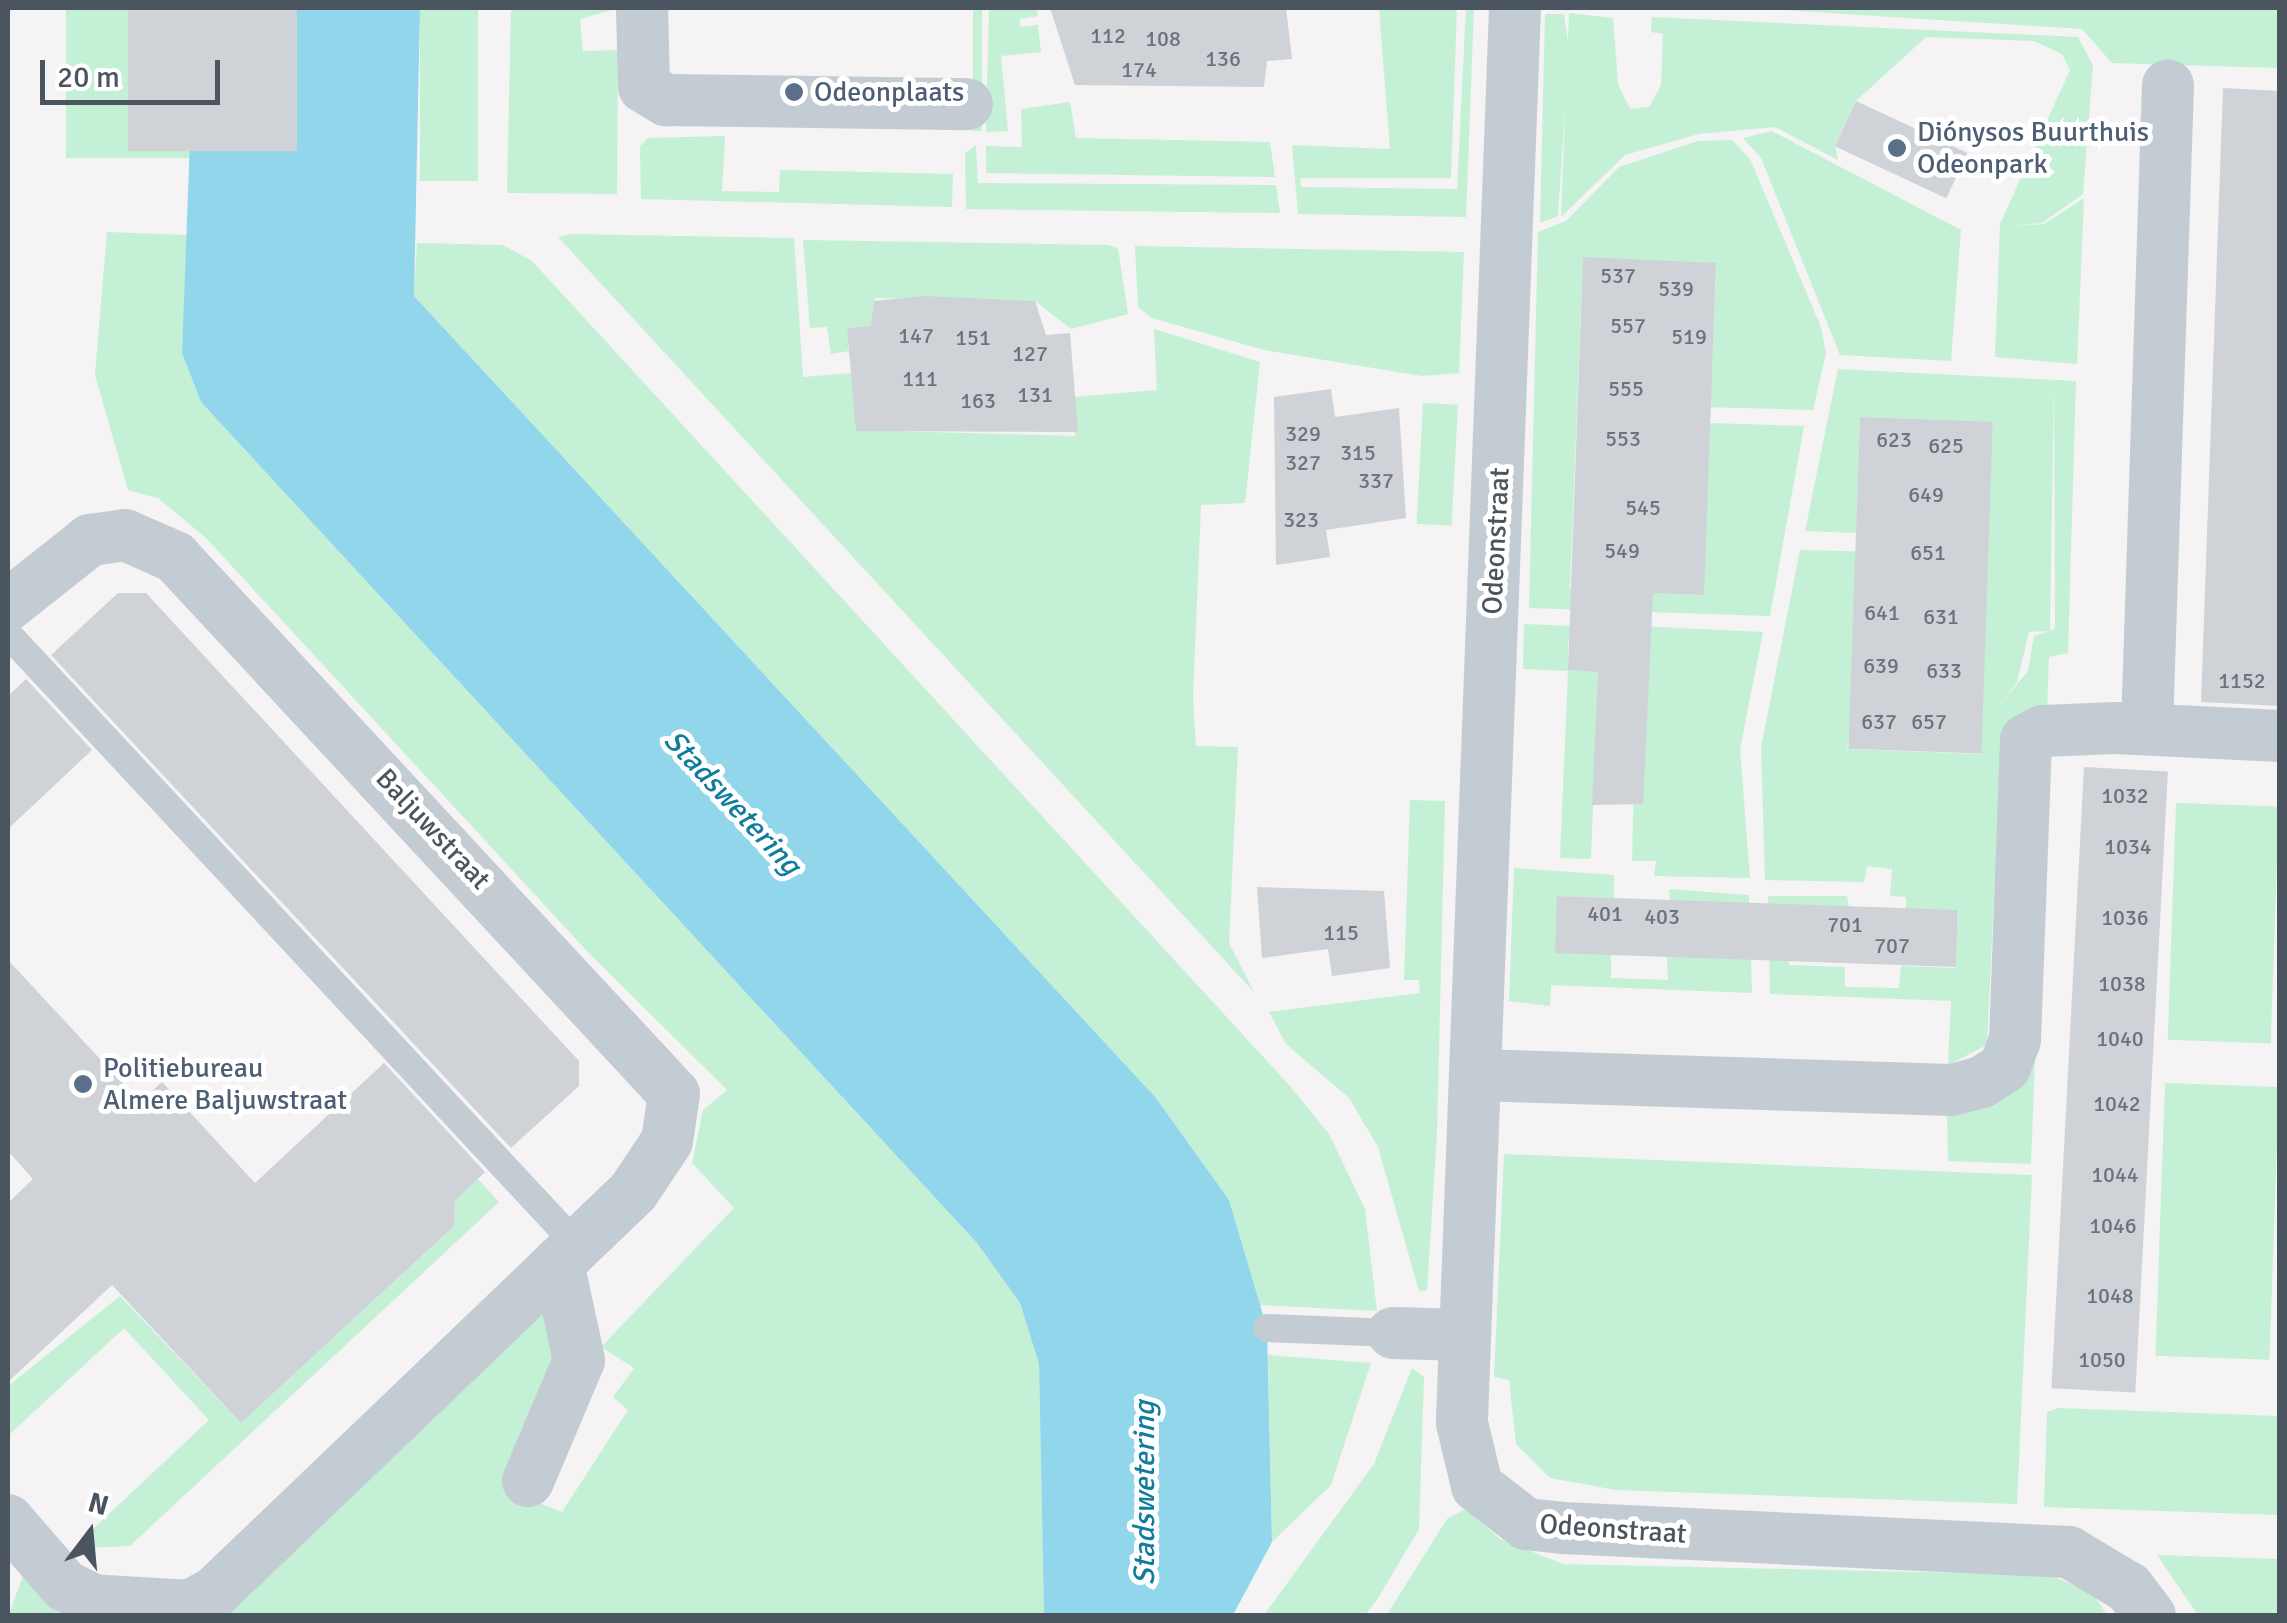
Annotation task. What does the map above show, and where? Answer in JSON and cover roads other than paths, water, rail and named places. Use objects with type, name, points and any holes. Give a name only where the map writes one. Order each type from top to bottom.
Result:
[{"type":"street","points":[[642,8],[644,87],[666,100],[967,104]]},
{"type":"street","name":"Odeonstraat","points":[[1515,8],[1466,1335],[1467,1457],[1496,1508],[1526,1524],[2014,1543],[2090,1558],[2150,1616]]},
{"type":"street","points":[[2147,728],[2168,85]]},
{"type":"street","name":"Baljuwstraat","points":[[8,605],[90,540],[125,536],[175,557],[664,1077],[674,1094],[667,1141],[633,1192],[190,1606],[93,1600],[65,1586],[8,1520]]},
{"type":"street","points":[[1475,1075],[1952,1090],[1982,1082],[2005,1067],[2015,1040],[2026,740],[2044,731],[2147,728],[2280,736]]},
{"type":"street","points":[[528,1481],[580,1360],[568,1254]]},
{"type":"street","points":[[1393,1332],[1466,1335]]},
{"type":"lane","points":[[8,634],[568,1254]]},
{"type":"lane","points":[[1267,1328],[1393,1332]]},
{"type":"water","name":"Stadswetering","points":[[195,8],[420,8],[414,296],[1156,1098],[1229,1200],[1267,1328],[1272,1542],[1233,1615],[1044,1615],[1039,1364],[1020,1303],[977,1243],[201,402],[182,353]]},
{"type":"place","name":"Odeonplaats","points":[[794,92]]},
{"type":"place","name":"Diónysos Buurthuis Odeonpark","points":[[1897,148]]},
{"type":"place","name":"Politiebureau Almere Baljuwstraat","points":[[83,1084]]}]
